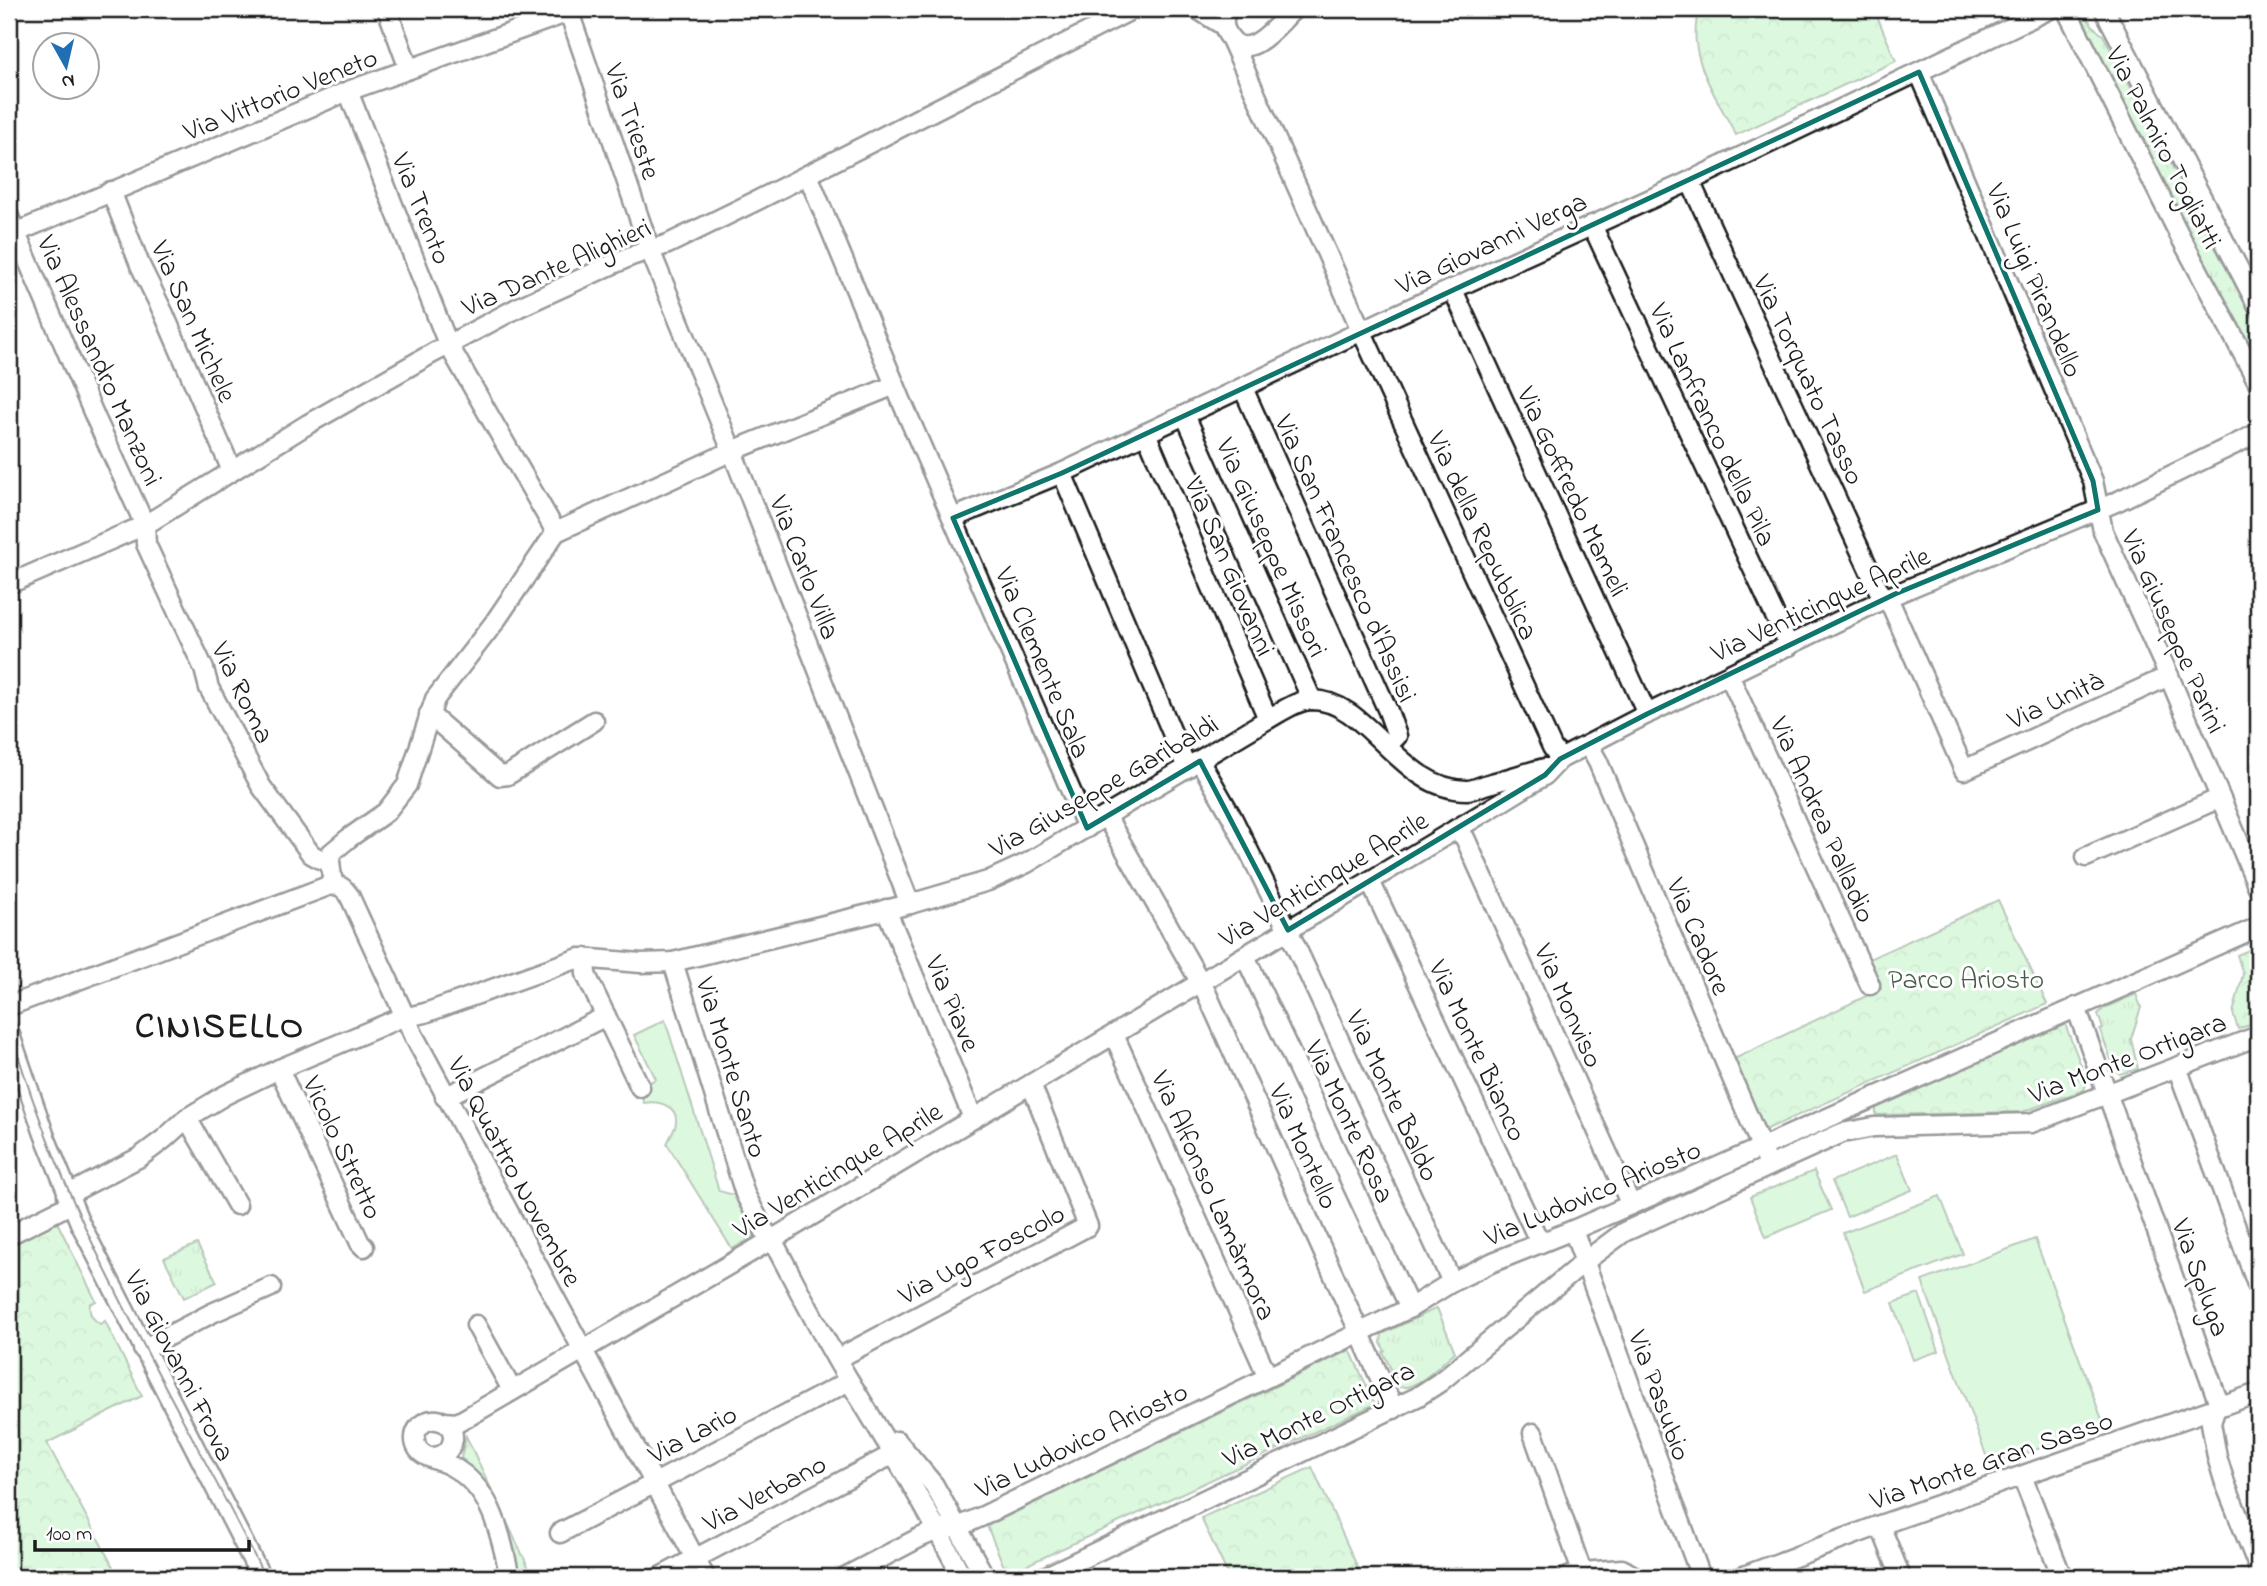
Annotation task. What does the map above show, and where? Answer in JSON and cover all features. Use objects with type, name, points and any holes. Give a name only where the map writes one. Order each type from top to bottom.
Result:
[{"type":"street","points":[[387,9],[410,69]]},
{"type":"street","name":"Via Dante Alighieri","points":[[9,584],[145,524],[308,424],[448,344],[552,291],[632,256],[668,244],[1133,9]]},
{"type":"street","points":[[1197,9],[1227,25],[1244,46],[1252,46],[1267,35],[1294,9]]},
{"type":"street","name":"Via Giovanni Verga","points":[[953,518],[1062,473],[1689,181],[2050,9]]},
{"type":"street","name":"Via Palmiro Togliatti","points":[[2066,9],[2181,238],[2258,382]]},
{"type":"street","name":"Via Palmiro Togliatti","points":[[2104,9],[2258,306]]},
{"type":"street","name":"Via Vittorio Veneto","points":[[11,228],[111,191],[348,91],[569,10]]},
{"type":"street","name":"Via Trieste","points":[[569,10],[650,250]]},
{"type":"street","points":[[1248,75],[1267,35],[1272,17],[1269,10]]},
{"type":"street","name":"Via della Repubblica","points":[[1227,25],[1362,332],[1558,762]]},
{"type":"street","name":"Via Luigi Pirandello","points":[[1919,72],[2093,481],[2098,510]]},
{"type":"street","name":"Via Trento","points":[[348,91],[448,344],[556,532]]},
{"type":"street","name":"Via Clemente Sala","points":[[808,175],[895,385],[1087,828]]},
{"type":"street","name":"Via Torquato Tasso","points":[[1689,181],[1878,589],[1892,607],[1964,770]]},
{"type":"street","name":"Via San Michele","points":[[111,191],[140,265],[232,471]]},
{"type":"street","name":"Via Lanfranco della Pila","points":[[1592,225],[1789,646]]},
{"type":"street","name":"Via Alessandro Manzoni","points":[[11,228],[145,524]]},
{"type":"street","name":"Via Carlo Villa","points":[[650,250],[910,904]]},
{"type":"street","name":"Via Goffredo Mameli","points":[[1453,290],[1647,714]]},
{"type":"street","points":[[9,1006],[333,885],[331,853],[386,812],[407,785],[435,699],[494,624],[556,532],[732,451],[895,385]]},
{"type":"street","name":"Via San Francesco d'Assisi","points":[[1243,388],[1397,736],[1387,746]]},
{"type":"street","name":"Via Giuseppe Missori","points":[[1185,415],[1312,700]]},
{"type":"street","name":"Via San Giovanni","points":[[1146,433],[1268,719]]},
{"type":"street","name":"Via Venticinque Aprile","points":[[444,1422],[457,1423],[771,1240],[1456,830],[1545,775],[1558,762],[1647,714],[1886,598],[2098,510],[2258,433]]},
{"type":"street","name":"Via Monte Baldo","points":[[1062,473],[1194,764],[1232,817],[1288,930],[1452,1282]]},
{"type":"street","name":"Via Giuseppe Parini","points":[[2098,510],[2103,531],[2169,676],[2258,887]]},
{"type":"street","name":"Via Roma","points":[[145,524],[146,544],[204,669],[209,688],[261,786],[311,854],[330,862]]},
{"type":"street","name":"Via Andrea Palladio","points":[[1729,675],[1870,985]]},
{"type":"street","name":"Via Unità","points":[[1964,770],[2169,676]]},
{"type":"street","points":[[1312,700],[1343,708],[1413,772],[1433,782],[1468,790],[1558,762]]},
{"type":"street","name":"Via Giuseppe Garibaldi","points":[[9,1235],[139,1157],[187,1118],[225,1095],[279,1069],[405,1017],[425,1013],[579,957],[641,963],[673,962],[910,904],[988,881],[1027,863],[1268,719],[1300,702],[1312,700]]},
{"type":"street","points":[[429,714],[500,776],[509,775],[594,721]]},
{"type":"street","name":"Via Cadore","points":[[1589,746],[1769,1166]]},
{"type":"street","points":[[2086,857],[2220,798]]},
{"type":"street","name":"Via Montello","points":[[1107,816],[1201,982],[1394,1409]]},
{"type":"street","name":"Via Monviso","points":[[1456,830],[1465,838],[1631,1205]]},
{"type":"street","name":"Via Monte Bianco","points":[[1370,881],[1540,1243]]},
{"type":"street","name":"Via Quattro Novembre","points":[[333,885],[341,886],[350,897],[397,1004],[445,1097],[705,1577]]},
{"type":"street","name":"Via Piave","points":[[886,909],[973,1118]]},
{"type":"street","name":"Via Ludovico Ariosto","points":[[845,1577],[919,1538],[938,1530],[958,1527],[1268,1377],[1409,1308],[1452,1282],[1493,1262],[1761,1148],[2258,926]]},
{"type":"street","name":"Via Monte Rosa","points":[[1245,956],[1409,1308]]},
{"type":"street","points":[[585,958],[586,974],[640,1087]]},
{"type":"street","name":"Via Monte Santo","points":[[673,962],[745,1194],[849,1381],[899,1453],[962,1577]]},
{"type":"street","name":"Via Spluga","points":[[2076,1007],[2218,1401],[2211,1423],[2220,1470],[2258,1566]]},
{"type":"street","points":[[445,1097],[606,1016]]},
{"type":"street","name":"Via Giovanni Frova","points":[[9,1034],[69,1199],[261,1577]]},
{"type":"street","name":"Via Alfonso Lamàrmora","points":[[1114,1035],[1268,1377]]},
{"type":"street","name":"Via Monte Ortigara","points":[[1044,1577],[1429,1390],[1584,1262],[1642,1222],[1850,1130],[1874,1127],[2022,1125],[2048,1118],[2258,1036]]},
{"type":"street","points":[[2177,1067],[2258,1287]]},
{"type":"street","name":"Vicolo Stretto","points":[[279,1069],[364,1247]]},
{"type":"street","name":"Via Ugo Foscolo","points":[[837,1359],[1088,1226],[1031,1084]]},
{"type":"street","points":[[187,1118],[237,1205]]},
{"type":"street","name":"Via Pasubio","points":[[1573,1230],[1701,1577]]},
{"type":"street","points":[[143,1349],[212,1313],[271,1287]]},
{"type":"street","points":[[476,1325],[512,1390]]},
{"type":"street","name":"Via Lario","points":[[560,1532],[849,1381]]},
{"type":"street","name":"Via Monte Gran Sasso","points":[[1751,1575],[1880,1525],[2258,1393]]},
{"type":"street","points":[[432,1457],[446,1454],[452,1444],[452,1433],[444,1422],[435,1419],[423,1423],[416,1431],[417,1447],[422,1454],[457,1469],[485,1496],[500,1535],[510,1577]]},
{"type":"street","points":[[1533,1433],[1575,1575],[1622,1569],[1636,1577]]},
{"type":"street","name":"Via Monte Santo","points":[[899,1453],[933,1485],[985,1577]]},
{"type":"street","name":"Via Verbano","points":[[660,1577],[899,1453]]},
{"type":"street","points":[[2022,1476],[2062,1577]]},
{"type":"street","points":[[1880,1525],[1901,1577]]},
{"type":"highlighted area","points":[[1919,72],[2093,481],[2098,510],[1895,594],[1560,759],[1545,775],[1288,930],[1200,761],[1087,828],[953,518],[1062,473]]},
{"type":"green space","points":[[1700,9],[1874,9],[1896,61],[1736,135],[1704,74],[1699,58],[1696,25]]},
{"type":"green space","points":[[2081,11],[2103,35],[2258,328],[2258,364],[2237,323],[2228,314],[2077,15]]},
{"type":"green space","name":"Parco Ariosto","points":[[1998,900],[2047,1004],[1765,1130],[1732,1060],[1881,989],[1867,960]]},
{"type":"green space","points":[[2258,946],[2258,1022],[2238,1029],[2233,1013],[2243,974],[2237,955]]},
{"type":"green space","points":[[2136,994],[2141,1007],[2131,1039],[2138,1069],[2120,1074],[2115,1070],[2100,1030],[2103,1029],[2098,1014],[2104,1008]]},
{"type":"green space","points":[[665,1020],[719,1191],[734,1195],[755,1236],[732,1249],[667,1144],[675,1127],[675,1114],[668,1106],[644,1103],[642,1099],[646,1084],[656,1079],[634,1035]]},
{"type":"green space","points":[[2065,1024],[2087,1081],[2084,1090],[2022,1112],[1876,1115],[1876,1107]]},
{"type":"green space","points":[[1897,1154],[1912,1190],[1847,1217],[1832,1181]]},
{"type":"green space","points":[[1814,1171],[1831,1210],[1766,1237],[1750,1197]]},
{"type":"green space","points":[[1940,1196],[1963,1254],[1865,1291],[1843,1233]]},
{"type":"green space","points":[[55,1218],[96,1301],[90,1304],[91,1316],[100,1324],[105,1321],[142,1396],[47,1443],[118,1576],[116,1577],[9,1577],[9,1240]]},
{"type":"green space","points":[[2035,1239],[2104,1425],[1990,1466],[1922,1281]]},
{"type":"green space","points":[[197,1244],[217,1282],[184,1298],[164,1258]]},
{"type":"green space","points":[[1919,1294],[1939,1351],[1913,1360],[1893,1303]]},
{"type":"green space","points":[[1437,1308],[1455,1352],[1422,1380],[1407,1387],[1399,1387],[1383,1352],[1382,1334]]},
{"type":"green space","points":[[1350,1350],[1375,1404],[1007,1574],[987,1526]]},
{"type":"green space","points":[[466,1436],[533,1577],[517,1577],[462,1466],[465,1461],[461,1458]]},
{"type":"green space","points":[[1312,1467],[1362,1577],[1229,1577],[1201,1518]]},
{"type":"tram line","points":[[9,1024],[32,1097],[90,1238],[265,1577]]},
{"type":"district","name":"CINISELLO","points":[[220,1025]]}]
